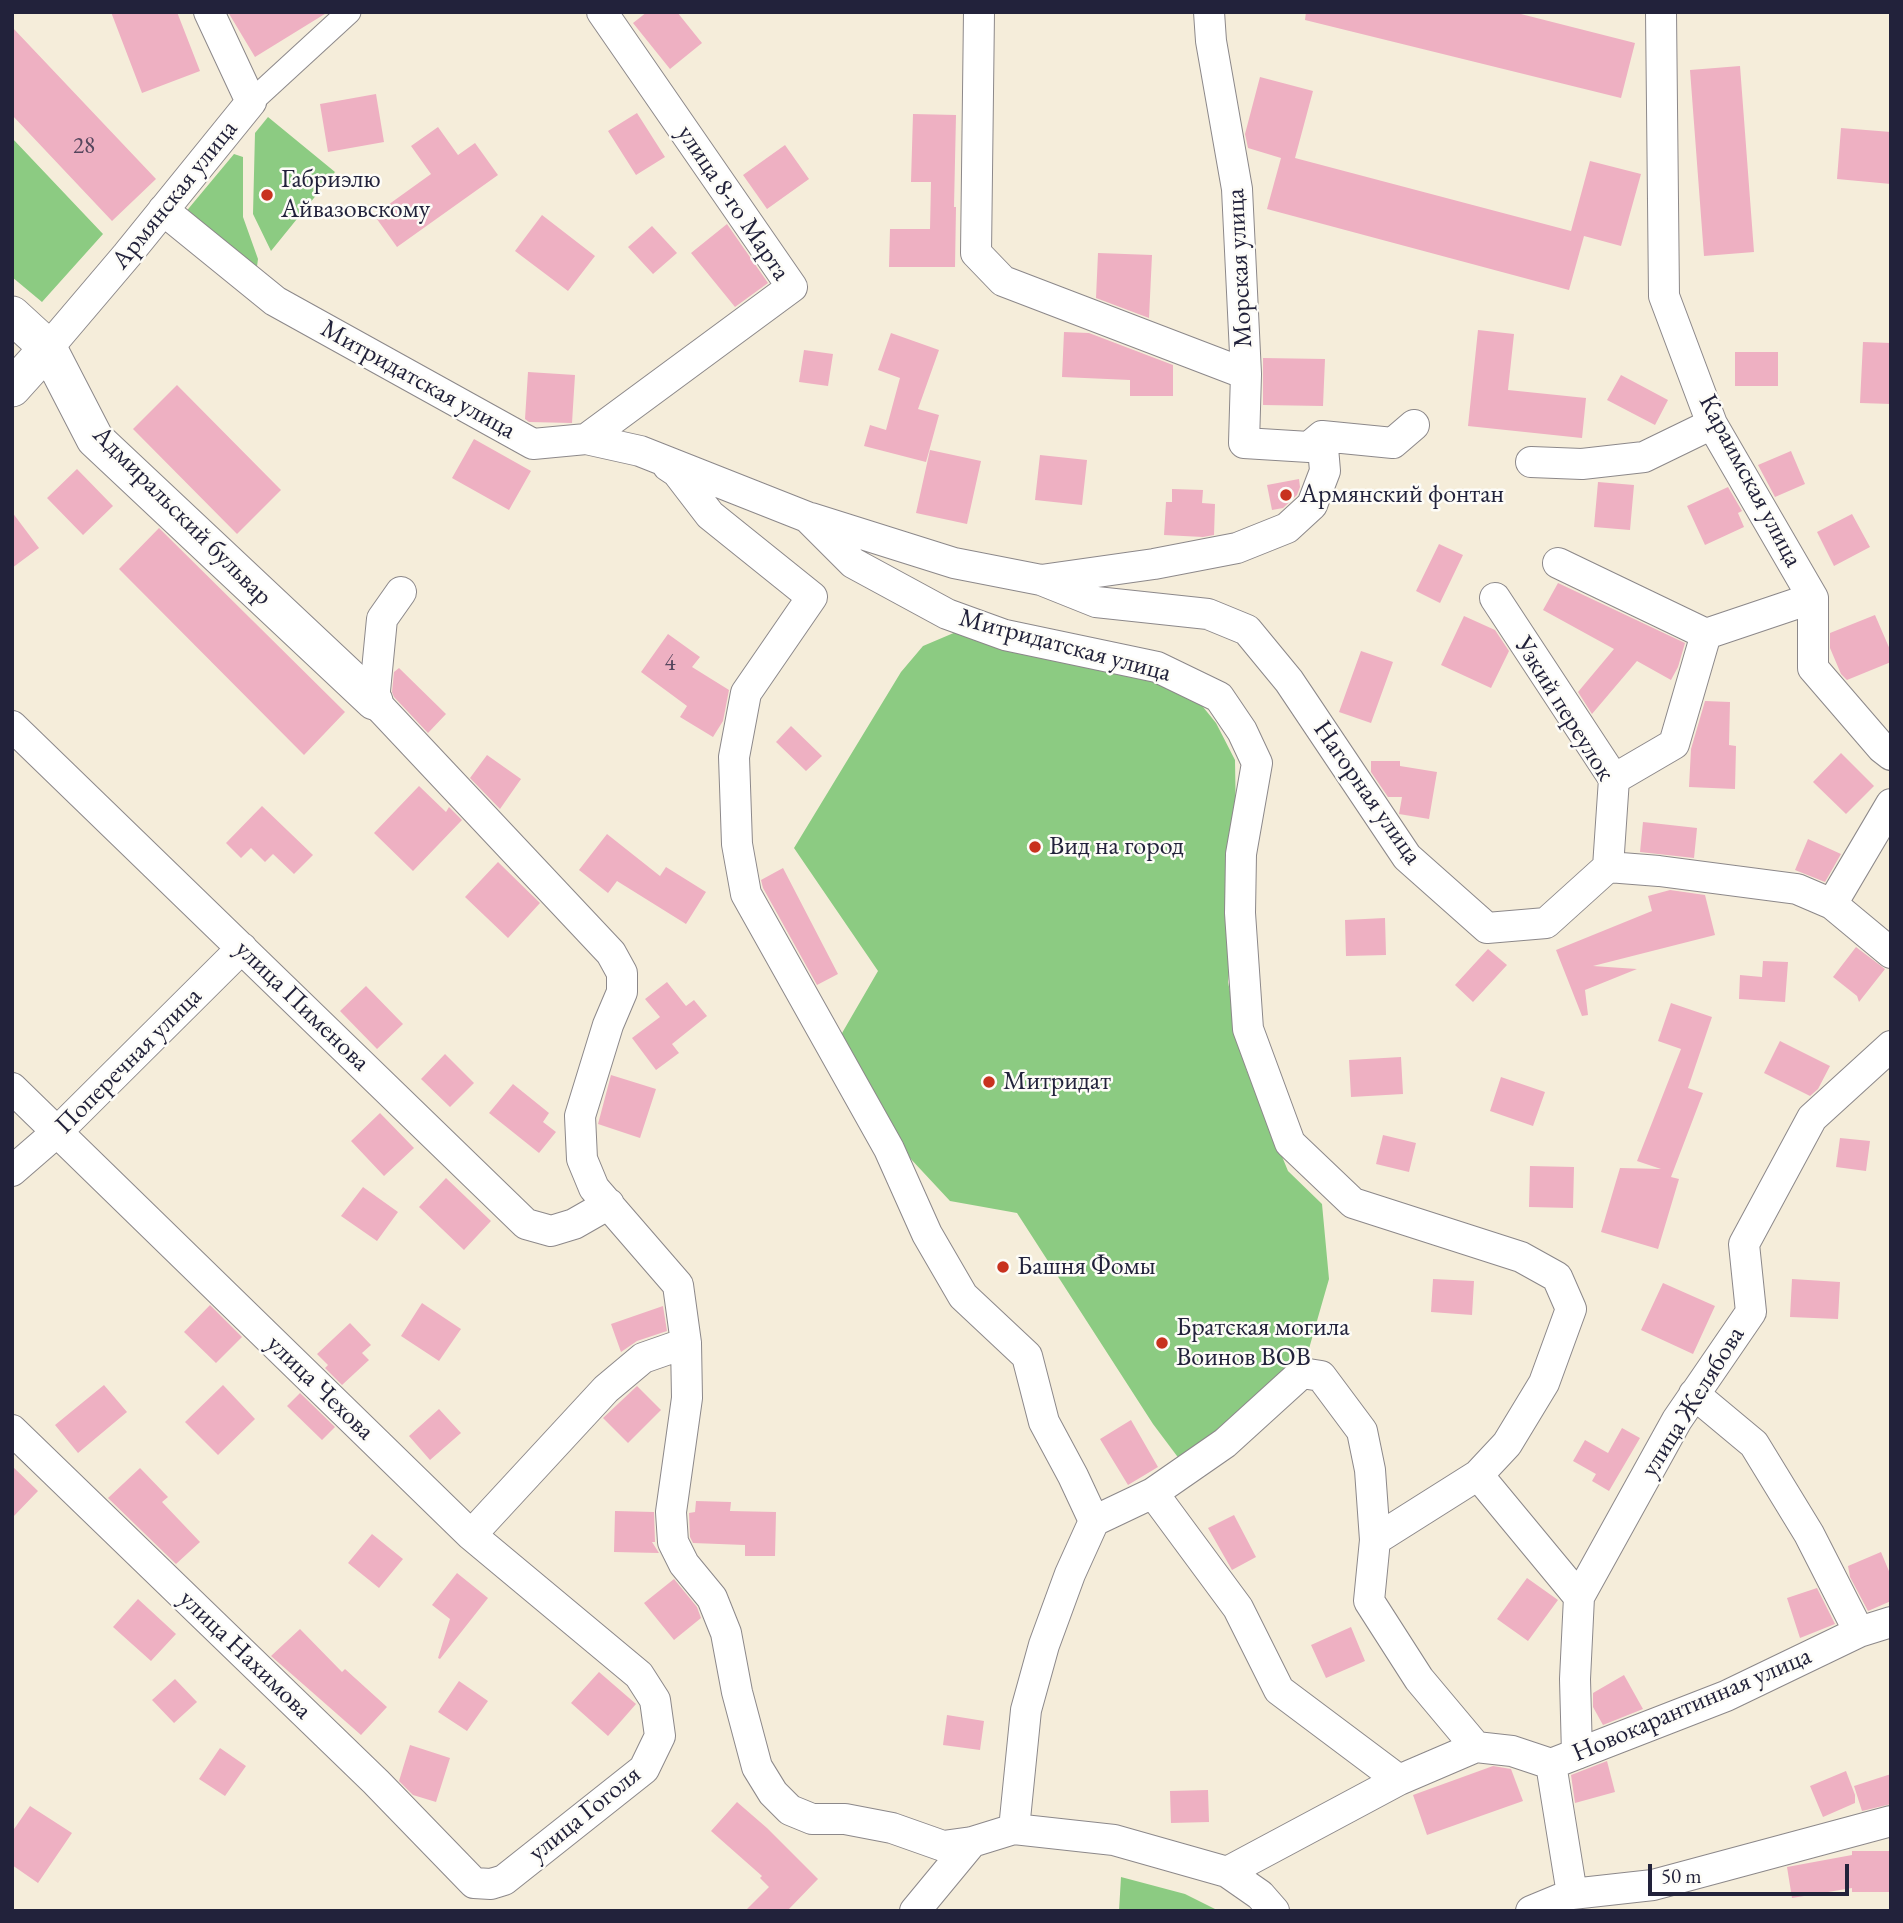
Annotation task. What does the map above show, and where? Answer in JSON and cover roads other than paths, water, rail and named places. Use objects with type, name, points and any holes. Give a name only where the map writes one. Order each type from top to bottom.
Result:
[{"type":"street","points":[[209,12],[251,102]]},
{"type":"street","name":"Армянская улица","points":[[12,388],[251,102],[349,12]]},
{"type":"street","name":"улица 8-го Марта","points":[[586,439],[792,287],[602,12]]},
{"type":"street","points":[[979,12],[976,253],[1003,281],[1246,374]]},
{"type":"street","name":"Морская улица","points":[[1209,12],[1211,41],[1237,189],[1246,374],[1244,443],[1309,447],[1322,436]]},
{"type":"street","name":"Караимская улица","points":[[1661,12],[1664,296],[1712,424],[1814,598],[1813,667],[1891,755]]},
{"type":"street","name":"Митридатская улица","points":[[163,210],[275,301],[533,444],[586,439],[640,451],[807,517],[853,563],[947,614],[1005,635],[1157,667],[1219,696],[1242,731],[1257,763],[1241,854],[1240,913],[1248,1028],[1290,1143],[1353,1203],[1521,1257],[1558,1277],[1571,1309],[1544,1383],[1507,1444],[1478,1475],[1375,1540]]},
{"type":"street","name":"Адмиральский бульвар","points":[[12,315],[48,348],[95,439],[374,701]]},
{"type":"street","points":[[1531,462],[1583,464],[1644,457],[1712,424]]},
{"type":"street","points":[[807,517],[954,563],[1041,580],[1154,564],[1237,548],[1287,528],[1312,505],[1325,471],[1322,436],[1393,443],[1414,425]]},
{"type":"street","points":[[640,451],[677,472],[710,515],[813,597],[747,694],[734,757],[737,844],[746,894],[889,1149],[927,1234],[962,1296],[1027,1356],[1044,1422],[1094,1521]]},
{"type":"street","points":[[1558,563],[1706,634],[1814,598]]},
{"type":"street","name":"Нагорная улица","points":[[1041,580],[1096,602],[1208,614],[1247,630],[1289,681],[1407,857],[1487,928],[1546,923],[1608,867]]},
{"type":"street","points":[[401,592],[382,619],[374,701],[611,953],[622,973],[622,992],[608,1025],[580,1116],[582,1159],[594,1188],[678,1285],[686,1343],[687,1398],[671,1512],[673,1542],[684,1563],[712,1598],[726,1633],[737,1692],[757,1767],[772,1793],[790,1810],[812,1819],[845,1819],[880,1826],[943,1846],[972,1842],[1014,1829],[1114,1840],[1227,1872],[1260,1895],[1274,1911]]},
{"type":"street","name":"Узкий переулок","points":[[1495,598],[1614,779],[1608,867]]},
{"type":"street","points":[[1614,779],[1674,744],[1706,634]]},
{"type":"street","name":"улица Пименова","points":[[12,726],[526,1224],[551,1231],[574,1224],[609,1204]]},
{"type":"street","points":[[1832,904],[1891,804]]},
{"type":"street","points":[[1608,867],[1797,889],[1832,904],[1891,953]]},
{"type":"street","name":"Поперечная улица","points":[[12,1171],[57,1132],[242,948]]},
{"type":"street","name":"улица Желябова","points":[[1572,1894],[1564,1759],[1574,1679],[1579,1597],[1677,1420],[1751,1312],[1744,1244],[1812,1118],[1891,1046]]},
{"type":"street","name":"улица Чехова","points":[[12,1088],[471,1535],[639,1675]]},
{"type":"street","points":[[471,1535],[606,1389],[643,1358],[686,1343]]},
{"type":"street","points":[[1014,1829],[1026,1710],[1044,1645],[1070,1574],[1094,1521],[1153,1493],[1225,1443],[1302,1373],[1321,1376],[1362,1431],[1370,1470],[1375,1540],[1369,1601],[1419,1679],[1476,1747]]},
{"type":"street","points":[[1695,1394],[1754,1444],[1809,1534],[1858,1632]]},
{"type":"street","name":"улица Нахимова","points":[[12,1430],[366,1772],[474,1883]]},
{"type":"street","points":[[1478,1475],[1579,1597]]},
{"type":"street","points":[[1153,1493],[1238,1608],[1279,1690],[1399,1780]]},
{"type":"street","name":"Новокарантинная улица","points":[[1227,1872],[1399,1780],[1476,1747],[1564,1759],[1726,1696],[1858,1632],[1891,1622]]},
{"type":"street","name":"улица Гоголя","points":[[474,1883],[491,1884],[504,1880],[644,1769],[660,1736],[655,1699],[639,1675]]},
{"type":"street","points":[[1531,1911],[1572,1894],[1653,1885],[1891,1821]]},
{"type":"street","points":[[915,1911],[972,1842]]},
{"type":"place","name":"Габриэлю Айвазовскому","points":[[267,195]]},
{"type":"place","name":"Армянский фонтан","points":[[1286,495]]},
{"type":"place","name":"Вид на город","points":[[1035,847]]},
{"type":"place","name":"Митридат","points":[[989,1082]]},
{"type":"place","name":"Башня Фомы","points":[[1003,1267]]},
{"type":"place","name":"Братская могила Воинов ВОВ","points":[[1162,1343]]}]
